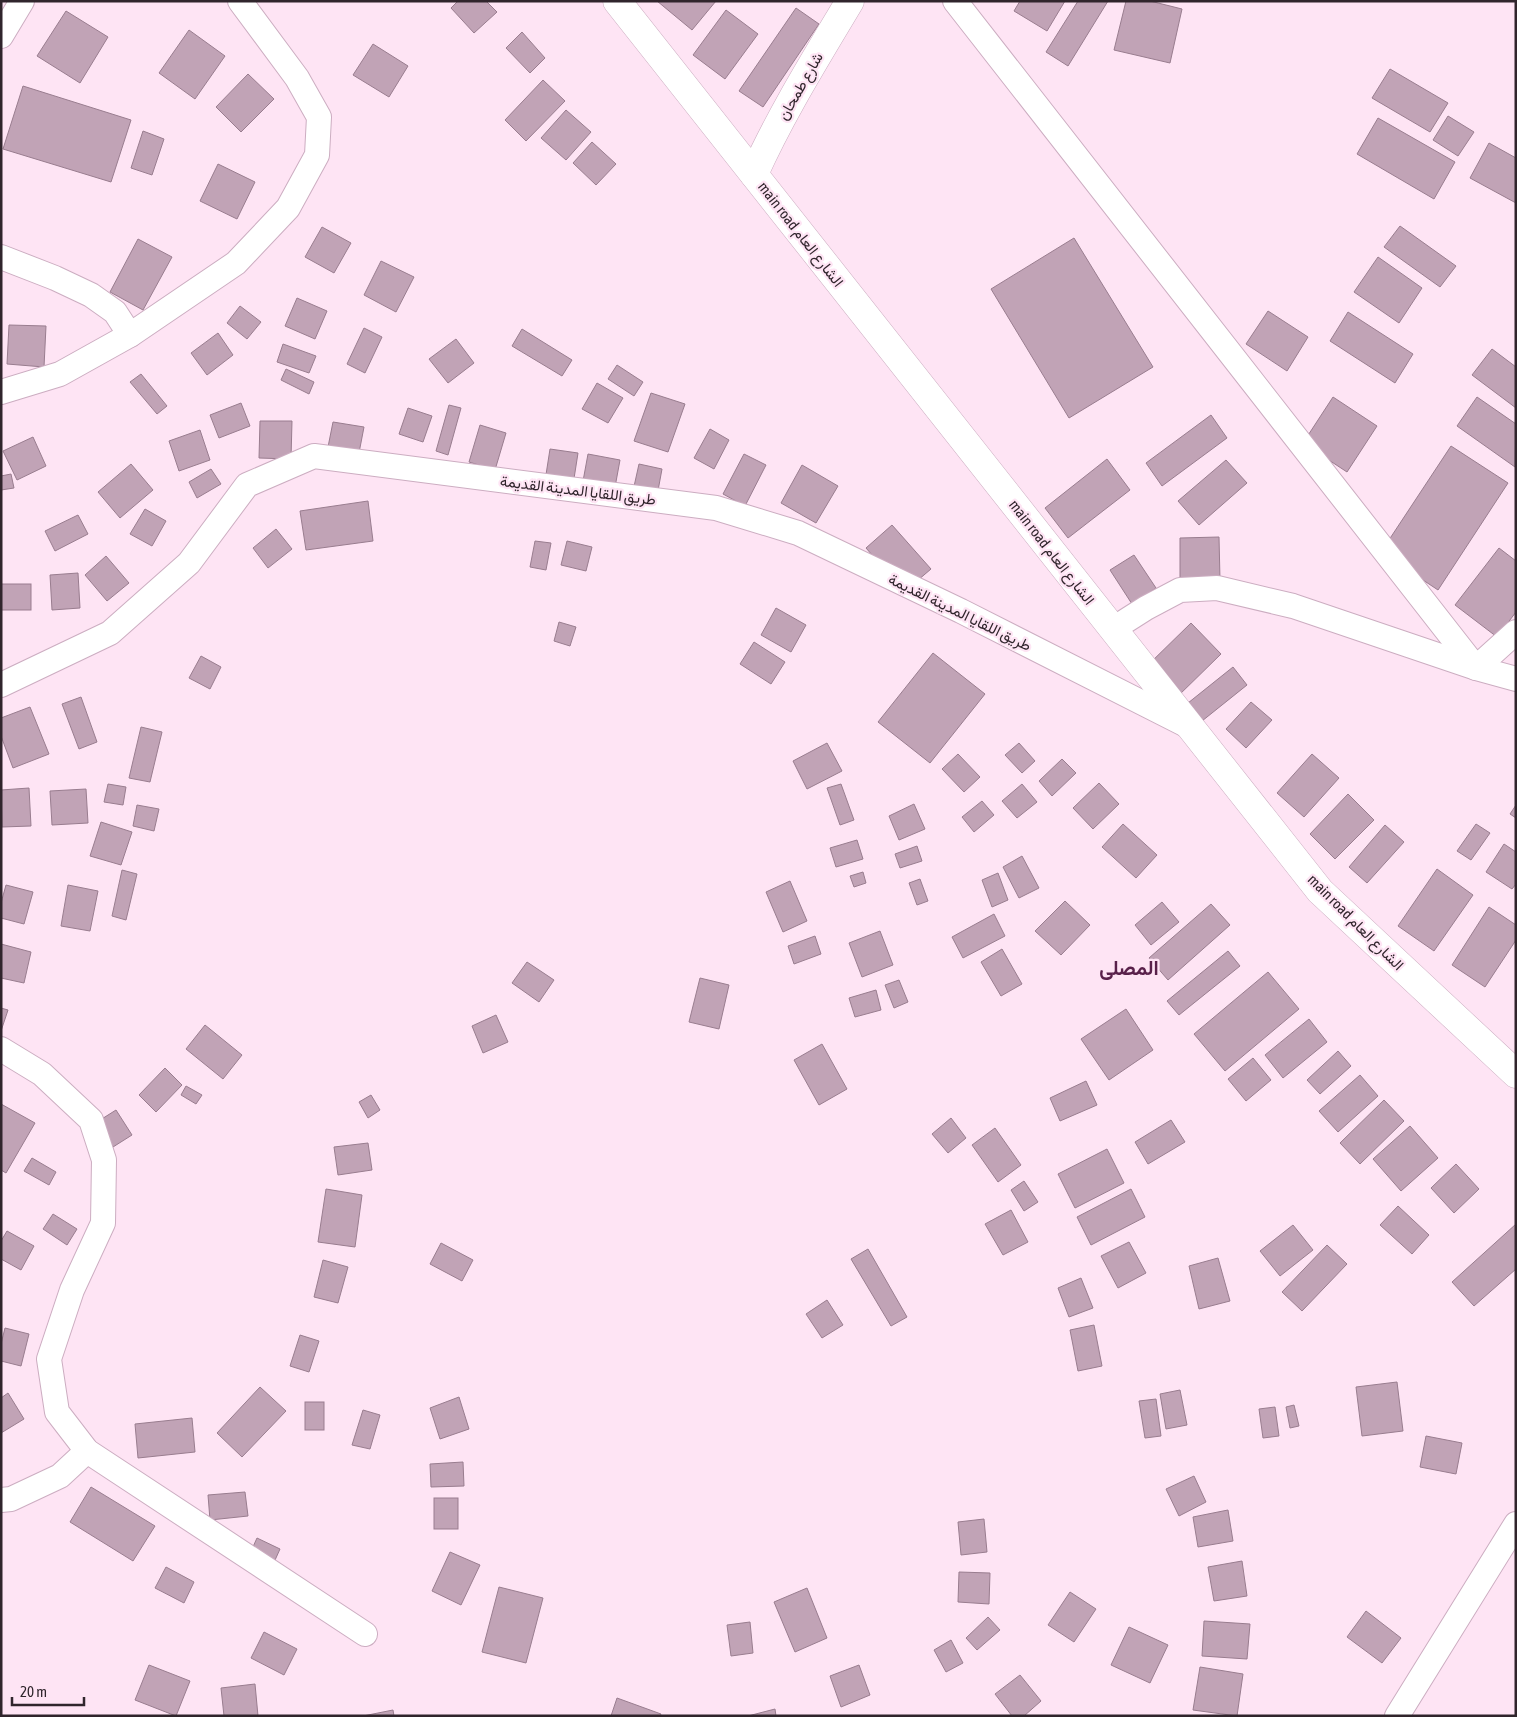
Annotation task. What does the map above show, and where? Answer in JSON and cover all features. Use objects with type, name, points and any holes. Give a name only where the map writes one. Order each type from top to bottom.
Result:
[{"type":"main road","name":"main road الشارع العام","points":[[617,1],[1320,891],[1516,1074]]},
{"type":"main road","name":"شارع طمحان","points":[[754,174],[770,138],[789,103],[850,1]]},
{"type":"street","points":[[1,36],[22,1]]},
{"type":"street","points":[[1,392],[60,374],[130,335],[236,263],[288,208],[317,155],[319,117],[296,78],[240,1]]},
{"type":"street","points":[[955,1],[1476,668]]},
{"type":"street","points":[[1,257],[56,278],[91,295],[116,312],[130,335]]},
{"type":"street","name":"طريق اللقايا المدينة القديمة","points":[[1,685],[110,633],[189,563],[248,485],[314,456],[716,508],[798,533],[1190,727]]},
{"type":"street","points":[[1113,629],[1146,608],[1180,590],[1217,588],[1293,606],[1476,668],[1516,679]]},
{"type":"street","points":[[1476,668],[1516,632]]},
{"type":"street","points":[[1,1049],[42,1074],[91,1120],[104,1160],[103,1222],[72,1290],[50,1359],[57,1412],[87,1451],[365,1634]]},
{"type":"street","points":[[1,1500],[11,1499],[60,1476],[87,1451]]},
{"type":"street","points":[[1397,1716],[1516,1524]]},
{"type":"building","points":[[458,1],[486,1],[497,12],[474,33],[451,8]]},
{"type":"building","points":[[657,1],[716,1],[692,30]]},
{"type":"building","points":[[1020,1],[1065,1],[1047,31],[1014,11]]},
{"type":"building","points":[[1078,1],[1108,1],[1068,66],[1046,52]]},
{"type":"building","points":[[1126,1],[1150,1],[1182,9],[1170,63],[1114,50]]},
{"type":"building","points":[[796,8],[819,24],[763,107],[739,91]]},
{"type":"building","points":[[726,10],[758,34],[725,79],[693,55]]},
{"type":"building","points":[[66,11],[108,37],[80,83],[37,56]]},
{"type":"building","points":[[189,30],[225,56],[195,99],[159,73]]},
{"type":"building","points":[[522,32],[545,58],[530,73],[506,48]]},
{"type":"building","points":[[373,44],[408,66],[389,97],[353,75]]},
{"type":"building","points":[[1390,69],[1448,103],[1430,132],[1372,98]]},
{"type":"building","points":[[248,74],[274,99],[241,132],[216,107]]},
{"type":"building","points":[[543,80],[565,101],[526,141],[505,120]]},
{"type":"building","points":[[23,86],[131,120],[111,182],[3,149]]},
{"type":"building","points":[[566,110],[591,132],[566,160],[541,138]]},
{"type":"building","points":[[1448,116],[1474,132],[1458,156],[1433,140]]},
{"type":"building","points":[[1378,118],[1455,162],[1434,199],[1357,154]]},
{"type":"building","points":[[143,131],[164,139],[152,175],[131,168]]},
{"type":"building","points":[[592,142],[616,164],[596,185],[573,163]]},
{"type":"building","points":[[1489,143],[1516,158],[1516,203],[1470,178]]},
{"type":"building","points":[[218,164],[255,182],[237,219],[200,201]]},
{"type":"building","points":[[1400,226],[1456,266],[1440,287],[1384,247]]},
{"type":"building","points":[[322,227],[351,243],[334,273],[305,257]]},
{"type":"building","points":[[1074,238],[1153,367],[1069,418],[991,289]]},
{"type":"building","points":[[138,239],[172,257],[143,310],[110,292]]},
{"type":"building","points":[[1378,257],[1422,288],[1399,323],[1354,292]]},
{"type":"building","points":[[381,261],[414,277],[396,312],[364,295]]},
{"type":"building","points":[[297,298],[327,311],[315,339],[285,326]]},
{"type":"building","points":[[240,306],[261,322],[247,339],[227,323]]},
{"type":"building","points":[[1268,311],[1308,337],[1287,371],[1246,344]]},
{"type":"building","points":[[1348,312],[1413,354],[1395,383],[1330,341]]},
{"type":"building","points":[[9,325],[46,326],[44,367],[7,364]]},
{"type":"building","points":[[364,328],[382,337],[365,373],[347,364]]},
{"type":"building","points":[[522,329],[572,360],[562,376],[512,346]]},
{"type":"building","points":[[218,333],[233,355],[207,375],[191,353]]},
{"type":"building","points":[[456,339],[474,363],[448,383],[429,359]]},
{"type":"building","points":[[283,344],[316,356],[309,373],[277,362]]},
{"type":"building","points":[[1492,349],[1516,367],[1516,408],[1472,375]]},
{"type":"building","points":[[617,365],[643,382],[634,396],[608,379]]},
{"type":"building","points":[[286,369],[314,382],[309,394],[281,380]]},
{"type":"building","points":[[141,374],[167,406],[157,414],[130,382]]},
{"type":"building","points":[[597,383],[623,398],[608,423],[582,409]]},
{"type":"building","points":[[651,393],[685,404],[668,452],[634,441]]},
{"type":"building","points":[[1333,397],[1377,426],[1347,472],[1303,443]]},
{"type":"building","points":[[1477,397],[1516,424],[1515,467],[1457,426]]},
{"type":"building","points":[[241,403],[250,426],[219,438],[210,415]]},
{"type":"building","points":[[449,405],[461,408],[448,455],[436,451]]},
{"type":"building","points":[[408,408],[432,416],[423,442],[399,434]]},
{"type":"building","points":[[1211,415],[1227,438],[1162,486],[1146,463]]},
{"type":"building","points":[[260,421],[292,421],[291,459],[259,458]]},
{"type":"building","points":[[333,422],[364,427],[358,458],[327,452]]},
{"type":"building","points":[[480,425],[506,433],[495,470],[469,462]]},
{"type":"building","points":[[710,429],[729,440],[714,469],[694,458]]},
{"type":"building","points":[[200,430],[210,460],[179,471],[169,441]]},
{"type":"building","points":[[33,437],[46,466],[17,480],[3,451]]},
{"type":"building","points":[[1451,446],[1508,483],[1438,590],[1381,552]]},
{"type":"building","points":[[550,449],[578,453],[573,485],[545,481]]},
{"type":"building","points":[[588,454],[620,460],[613,498],[581,492]]},
{"type":"building","points":[[744,454],[766,465],[745,506],[723,494]]},
{"type":"building","points":[[1107,459],[1130,490],[1068,538],[1045,508]]},
{"type":"building","points":[[1226,460],[1247,483],[1199,525],[1178,501]]},
{"type":"building","points":[[131,464],[153,490],[120,518],[98,492]]},
{"type":"building","points":[[639,464],[662,469],[657,496],[633,491]]},
{"type":"building","points":[[802,465],[838,486],[816,523],[781,503]]},
{"type":"building","points":[[211,469],[221,484],[197,498],[189,482]]},
{"type":"building","points":[[11,474],[14,488],[1,490],[1,476]]},
{"type":"building","points":[[368,501],[373,541],[306,550],[300,511]]},
{"type":"building","points":[[145,509],[166,521],[152,546],[130,534]]},
{"type":"building","points":[[78,515],[88,534],[55,551],[45,531]]},
{"type":"building","points":[[892,525],[931,569],[904,592],[866,548]]},
{"type":"building","points":[[276,529],[292,549],[268,568],[253,548]]},
{"type":"building","points":[[1219,537],[1220,580],[1180,581],[1180,538]]},
{"type":"building","points":[[535,541],[551,543],[546,570],[530,567]]},
{"type":"building","points":[[567,541],[592,547],[586,571],[561,565]]},
{"type":"building","points":[[1499,548],[1516,561],[1516,612],[1497,637],[1455,605]]},
{"type":"building","points":[[1134,555],[1156,588],[1132,604],[1110,570]]},
{"type":"building","points":[[106,556],[129,583],[107,601],[85,575]]},
{"type":"building","points":[[78,573],[80,608],[52,610],[50,575]]},
{"type":"building","points":[[1,584],[31,584],[31,610],[1,610]]},
{"type":"building","points":[[776,608],[806,625],[791,652],[761,635]]},
{"type":"building","points":[[559,622],[576,627],[570,646],[554,641]]},
{"type":"building","points":[[1191,623],[1221,654],[1176,698],[1146,667]]},
{"type":"building","points":[[754,642],[785,662],[771,684],[740,664]]},
{"type":"building","points":[[933,653],[985,694],[930,763],[878,722]]},
{"type":"building","points":[[201,656],[221,667],[210,689],[189,678]]},
{"type":"building","points":[[1233,667],[1247,685],[1197,725],[1183,707]]},
{"type":"building","points":[[81,697],[97,742],[79,749],[62,704]]},
{"type":"building","points":[[1251,702],[1272,720],[1246,748],[1226,729]]},
{"type":"building","points":[[30,707],[49,754],[13,768],[1,736],[1,718]]},
{"type":"building","points":[[141,727],[162,732],[150,782],[129,778]]},
{"type":"building","points":[[827,743],[842,771],[807,789],[793,761]]},
{"type":"building","points":[[1019,743],[1035,761],[1022,773],[1005,755]]},
{"type":"building","points":[[958,754],[980,777],[964,792],[942,769]]},
{"type":"building","points":[[1312,754],[1339,778],[1304,817],[1277,793]]},
{"type":"building","points":[[1062,759],[1076,773],[1052,796],[1039,781]]},
{"type":"building","points":[[1099,783],[1119,804],[1093,829],[1073,808]]},
{"type":"building","points":[[108,784],[126,787],[123,805],[104,802]]},
{"type":"building","points":[[841,784],[854,820],[840,825],[827,788]]},
{"type":"building","points":[[1022,784],[1037,802],[1017,818],[1002,801]]},
{"type":"building","points":[[29,788],[31,826],[2,827],[1,790]]},
{"type":"building","points":[[86,789],[88,823],[52,825],[50,791]]},
{"type":"building","points":[[1348,794],[1374,820],[1335,859],[1310,834]]},
{"type":"building","points":[[982,801],[994,815],[974,832],[962,817]]},
{"type":"building","points":[[914,804],[925,829],[899,840],[889,816]]},
{"type":"building","points":[[137,805],[159,809],[154,831],[133,826]]},
{"type":"building","points":[[1516,805],[1516,818],[1510,814]]},
{"type":"building","points":[[101,822],[132,832],[121,865],[90,856]]},
{"type":"building","points":[[1123,824],[1157,855],[1136,878],[1102,847]]},
{"type":"building","points":[[1476,824],[1490,833],[1471,860],[1457,851]]},
{"type":"building","points":[[1385,825],[1404,842],[1367,883],[1349,867]]},
{"type":"building","points":[[857,840],[863,859],[836,867],[830,848]]},
{"type":"building","points":[[1504,844],[1516,852],[1516,884],[1512,889],[1486,872]]},
{"type":"building","points":[[917,846],[922,861],[900,868],[895,854]]},
{"type":"building","points":[[1022,856],[1039,888],[1019,898],[1003,867]]},
{"type":"building","points":[[1437,869],[1473,895],[1434,951],[1398,926]]},
{"type":"building","points":[[122,870],[137,874],[126,920],[112,916]]},
{"type":"building","points":[[863,872],[866,883],[854,887],[850,876]]},
{"type":"building","points":[[998,873],[1008,900],[992,907],[982,880]]},
{"type":"building","points":[[920,879],[928,901],[917,905],[909,883]]},
{"type":"building","points":[[790,881],[807,921],[783,932],[766,892]]},
{"type":"building","points":[[6,885],[33,892],[24,924],[1,918],[1,903]]},
{"type":"building","points":[[68,885],[98,891],[90,931],[61,926]]},
{"type":"building","points":[[1065,901],[1090,925],[1061,955],[1035,931]]},
{"type":"building","points":[[1162,902],[1179,922],[1151,945],[1135,925]]},
{"type":"building","points":[[1211,904],[1230,925],[1168,980],[1149,958]]},
{"type":"building","points":[[1489,907],[1516,925],[1516,940],[1485,987],[1452,965]]},
{"type":"building","points":[[994,914],[1005,936],[963,958],[952,937]]},
{"type":"building","points":[[880,931],[893,965],[862,977],[849,943]]},
{"type":"building","points":[[815,936],[821,954],[794,964],[788,946]]},
{"type":"building","points":[[1,944],[31,952],[24,983],[1,978]]},
{"type":"building","points":[[1002,949],[1022,984],[1001,996],[981,962]]},
{"type":"building","points":[[1228,951],[1240,966],[1179,1015],[1167,1001]]},
{"type":"building","points":[[527,962],[554,980],[539,1002],[512,983]]},
{"type":"building","points":[[1268,972],[1299,1009],[1225,1071],[1194,1034]]},
{"type":"building","points":[[700,978],[729,985],[719,1029],[689,1022]]},
{"type":"building","points":[[899,980],[908,1002],[894,1008],[885,985]]},
{"type":"building","points":[[876,990],[881,1010],[855,1017],[849,998]]},
{"type":"building","points":[[1,1008],[8,1010],[1,1031]]},
{"type":"building","points":[[1126,1009],[1153,1050],[1109,1080],[1081,1039]]},
{"type":"building","points":[[496,1015],[508,1042],[483,1053],[472,1026]]},
{"type":"building","points":[[1309,1019],[1327,1042],[1283,1078],[1265,1055]]},
{"type":"building","points":[[205,1025],[242,1055],[223,1079],[186,1049]]},
{"type":"building","points":[[822,1044],[847,1089],[819,1105],[794,1060]]},
{"type":"building","points":[[1338,1051],[1351,1066],[1320,1094],[1307,1080]]},
{"type":"building","points":[[1253,1058],[1271,1080],[1246,1101],[1228,1079]]},
{"type":"building","points":[[165,1068],[182,1085],[156,1112],[139,1095]]},
{"type":"building","points":[[1360,1075],[1378,1096],[1338,1132],[1319,1111]]},
{"type":"building","points":[[1086,1081],[1097,1105],[1060,1121],[1050,1098]]},
{"type":"building","points":[[186,1086],[202,1095],[196,1104],[181,1095]]},
{"type":"building","points":[[371,1095],[380,1110],[368,1118],[359,1102]]},
{"type":"building","points":[[1384,1100],[1404,1121],[1360,1164],[1340,1143]]},
{"type":"building","points":[[1,1104],[35,1123],[6,1173],[1,1170]]},
{"type":"building","points":[[116,1110],[132,1135],[113,1147],[97,1122]]},
{"type":"building","points":[[951,1118],[966,1138],[948,1153],[932,1134]]},
{"type":"building","points":[[1171,1120],[1185,1142],[1148,1164],[1135,1142]]},
{"type":"building","points":[[1410,1126],[1438,1158],[1401,1191],[1373,1159]]},
{"type":"building","points":[[995,1128],[1021,1165],[998,1182],[972,1145]]},
{"type":"building","points":[[368,1143],[372,1170],[338,1175],[334,1147]]},
{"type":"building","points":[[1107,1149],[1124,1183],[1075,1208],[1058,1174]]},
{"type":"building","points":[[32,1158],[56,1172],[49,1185],[24,1171]]},
{"type":"building","points":[[1456,1164],[1479,1189],[1454,1213],[1431,1188]]},
{"type":"building","points":[[1024,1181],[1038,1202],[1024,1211],[1011,1190]]},
{"type":"building","points":[[326,1189],[362,1195],[355,1247],[318,1242]]},
{"type":"building","points":[[1131,1189],[1145,1217],[1091,1245],[1077,1217]]},
{"type":"building","points":[[1398,1206],[1429,1235],[1412,1254],[1380,1225]]},
{"type":"building","points":[[1011,1210],[1028,1242],[1003,1255],[985,1224]]},
{"type":"building","points":[[53,1214],[77,1229],[67,1245],[43,1229]]},
{"type":"building","points":[[1516,1224],[1516,1269],[1474,1306],[1452,1282]]},
{"type":"building","points":[[1293,1225],[1313,1250],[1280,1276],[1260,1251]]},
{"type":"building","points":[[7,1231],[34,1246],[21,1270],[1,1259],[1,1241]]},
{"type":"building","points":[[1129,1242],[1146,1273],[1118,1288],[1101,1256]]},
{"type":"building","points":[[441,1243],[473,1260],[462,1281],[430,1264]]},
{"type":"building","points":[[1327,1245],[1347,1264],[1302,1311],[1282,1292]]},
{"type":"building","points":[[868,1249],[907,1317],[891,1326],[851,1259]]},
{"type":"building","points":[[1218,1258],[1230,1301],[1199,1309],[1189,1266]]},
{"type":"building","points":[[323,1260],[348,1267],[338,1303],[314,1297]]},
{"type":"building","points":[[1081,1278],[1093,1308],[1069,1317],[1058,1288]]},
{"type":"building","points":[[827,1300],[843,1325],[822,1338],[806,1314]]},
{"type":"building","points":[[1094,1325],[1102,1366],[1078,1371],[1070,1330]]},
{"type":"building","points":[[5,1328],[29,1334],[21,1366],[1,1361],[1,1344]]},
{"type":"building","points":[[300,1335],[319,1341],[309,1372],[290,1366]]},
{"type":"building","points":[[1397,1382],[1403,1431],[1362,1436],[1356,1387]]},
{"type":"building","points":[[260,1387],[286,1411],[242,1457],[217,1433]]},
{"type":"building","points":[[1180,1390],[1187,1425],[1166,1429],[1160,1394]]},
{"type":"building","points":[[8,1393],[24,1419],[1,1433],[1,1398]]},
{"type":"building","points":[[459,1397],[469,1429],[440,1439],[430,1408]]},
{"type":"building","points":[[1156,1399],[1161,1436],[1145,1438],[1139,1401]]},
{"type":"building","points":[[305,1402],[324,1402],[324,1430],[305,1430]]},
{"type":"building","points":[[1294,1405],[1299,1426],[1290,1428],[1286,1407]]},
{"type":"building","points":[[1275,1407],[1279,1436],[1263,1438],[1259,1409]]},
{"type":"building","points":[[363,1410],[380,1415],[370,1449],[352,1445]]},
{"type":"building","points":[[192,1418],[195,1452],[138,1458],[135,1424]]},
{"type":"building","points":[[1426,1436],[1462,1443],[1456,1474],[1420,1467]]},
{"type":"building","points":[[463,1462],[464,1486],[431,1487],[430,1464]]},
{"type":"building","points":[[1194,1476],[1206,1502],[1179,1516],[1166,1489]]},
{"type":"building","points":[[91,1487],[155,1526],[133,1561],[70,1522]]},
{"type":"building","points":[[245,1492],[248,1516],[210,1520],[208,1495]]},
{"type":"building","points":[[434,1498],[458,1498],[458,1529],[434,1529]]},
{"type":"building","points":[[1228,1510],[1233,1541],[1198,1547],[1193,1517]]},
{"type":"building","points":[[984,1519],[987,1552],[961,1555],[958,1522]]},
{"type":"building","points":[[257,1538],[280,1549],[271,1569],[248,1558]]},
{"type":"building","points":[[450,1552],[480,1565],[461,1605],[432,1591]]},
{"type":"building","points":[[1242,1561],[1247,1596],[1214,1601],[1208,1567]]},
{"type":"building","points":[[166,1567],[194,1582],[184,1603],[155,1588]]},
{"type":"building","points":[[959,1572],[990,1573],[989,1604],[958,1602]]},
{"type":"building","points":[[499,1587],[543,1598],[526,1663],[482,1652]]},
{"type":"building","points":[[807,1588],[827,1638],[795,1652],[774,1602]]},
{"type":"building","points":[[1070,1592],[1096,1609],[1074,1642],[1048,1625]]},
{"type":"building","points":[[1366,1611],[1401,1638],[1382,1663],[1347,1637]]},
{"type":"building","points":[[988,1617],[1000,1630],[977,1650],[966,1638]]},
{"type":"building","points":[[1204,1621],[1250,1624],[1247,1659],[1202,1656]]},
{"type":"building","points":[[750,1622],[753,1653],[731,1656],[727,1625]]},
{"type":"building","points":[[1129,1627],[1168,1645],[1150,1683],[1111,1665]]},
{"type":"building","points":[[264,1632],[297,1649],[284,1675],[251,1658]]},
{"type":"building","points":[[951,1640],[963,1663],[946,1672],[934,1650]]},
{"type":"building","points":[[149,1665],[190,1681],[176,1716],[135,1700]]},
{"type":"building","points":[[859,1665],[870,1695],[841,1707],[830,1676]]},
{"type":"building","points":[[1200,1667],[1243,1674],[1237,1716],[1193,1710]]},
{"type":"building","points":[[1020,1675],[1041,1701],[1024,1716],[1012,1716],[995,1694]]},
{"type":"building","points":[[255,1684],[258,1716],[224,1716],[221,1688]]},
{"type":"building","points":[[617,1698],[661,1714],[660,1716],[611,1716]]},
{"type":"building","points":[[775,1709],[776,1716],[748,1716]]},
{"type":"building","points":[[393,1710],[394,1716],[363,1716]]},
{"type":"district","name":"المصلى","points":[[1129,967]]}]
